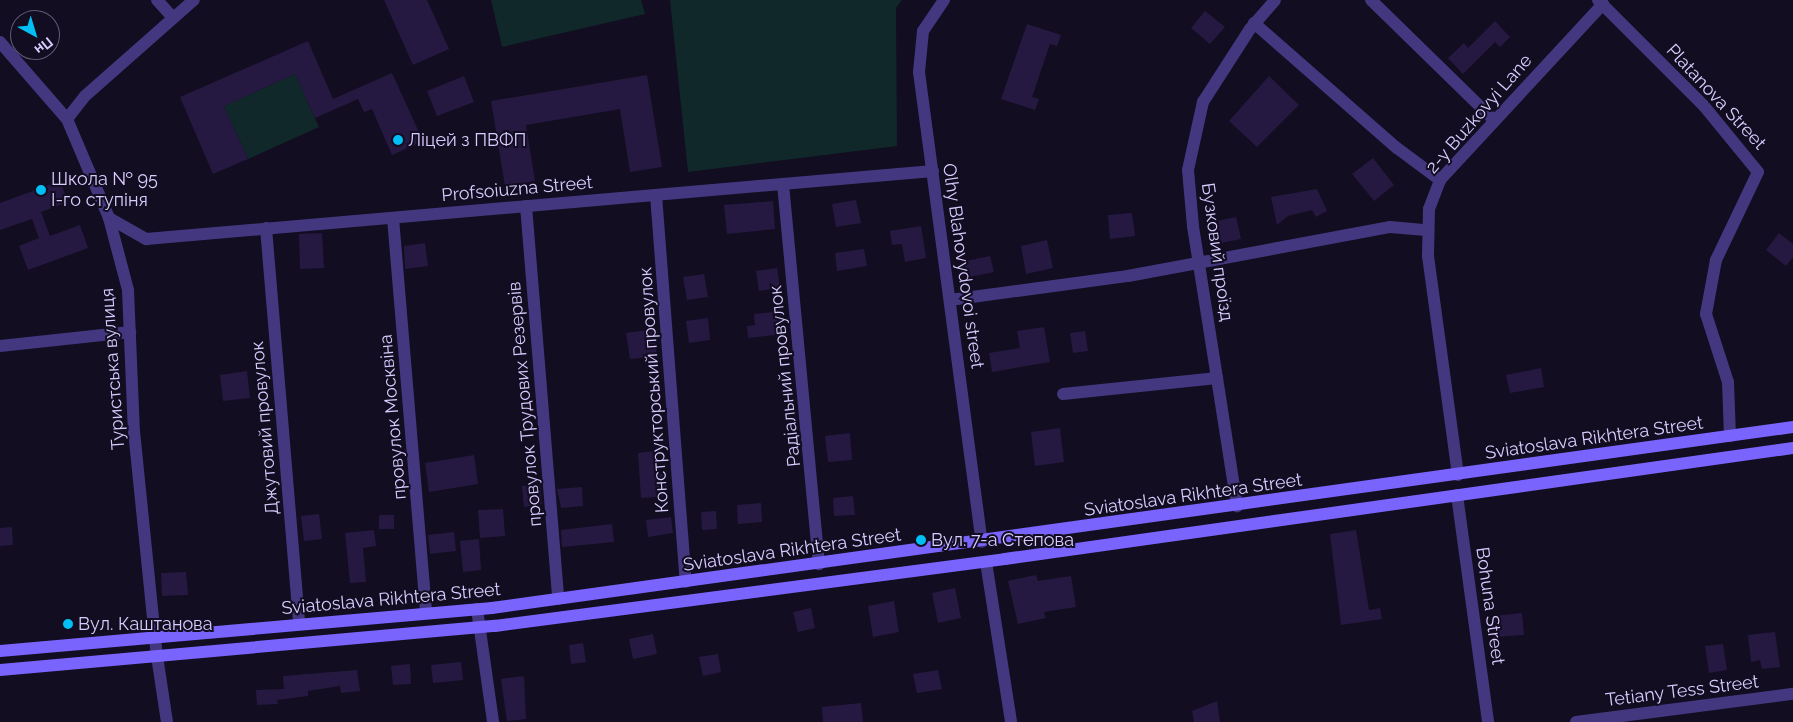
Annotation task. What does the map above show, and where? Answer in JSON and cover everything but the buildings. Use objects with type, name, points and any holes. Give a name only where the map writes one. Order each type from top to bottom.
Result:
[{"type":"main road","name":"Sviatoslava Rikhtera Street","points":[[0,651],[477,609],[558,599],[982,542],[1793,427]]},
{"type":"main road","name":"Sviatoslava Rikhtera Street","points":[[0,670],[478,628],[986,562],[1793,448]]},
{"type":"street","points":[[157,0],[174,18]]},
{"type":"street","points":[[67,119],[85,96],[194,0]]},
{"type":"street","name":"Olhy Blahovydovoi street","points":[[944,0],[923,31],[919,72],[934,171],[982,542]]},
{"type":"street","points":[[1371,0],[1493,119]]},
{"type":"street","name":"2-y Buzkovyi Lane","points":[[1458,475],[1426,230],[1440,180],[1600,2]]},
{"type":"street","name":"Platanova Street","points":[[1600,2],[1704,106],[1758,172],[1716,260],[1706,314],[1728,382],[1730,436]]},
{"type":"street","name":"Бузковий проїзд","points":[[1237,506],[1199,264],[1188,170],[1202,102],[1268,3]]},
{"type":"street","points":[[1254,23],[1397,148],[1440,180]]},
{"type":"street","name":"Туристська вулиця","points":[[2,48],[67,119],[109,218],[128,290],[134,431],[157,656]]},
{"type":"street","name":"Profsoiuzna Street","points":[[109,218],[146,239],[934,171]]},
{"type":"street","name":"Радіальний провулок","points":[[783,184],[819,564]]},
{"type":"street","name":"Конструкторський провулок","points":[[656,195],[686,582]]},
{"type":"street","name":"провулок Трудових Резервів","points":[[526,206],[558,599]]},
{"type":"street","name":"провулок Москвіна","points":[[393,218],[426,613]]},
{"type":"street","points":[[950,300],[1044,290],[1199,264],[1390,226],[1426,230]]},
{"type":"street","name":"Джутовий провулок","points":[[266,228],[299,624]]},
{"type":"street","points":[[0,346],[130,332]]},
{"type":"street","points":[[1063,394],[1217,378]]},
{"type":"street","name":"Bohuna Street","points":[[1457,495],[1488,722]]},
{"type":"street","points":[[986,562],[1011,722]]},
{"type":"street","points":[[477,609],[478,628],[493,722]]},
{"type":"street","points":[[157,656],[167,722]]},
{"type":"street","name":"Tetiany Tess Street","points":[[1576,722],[1793,694]]},
{"type":"green space","points":[[491,0],[641,0],[645,14],[502,47]]},
{"type":"green space","points":[[670,0],[902,0],[896,8],[897,146],[688,172]]},
{"type":"green space","points":[[295,74],[319,127],[248,159],[224,106]]},
{"type":"place","name":"Ліцей з ПВФП","points":[[398,140]]},
{"type":"place","name":"Школа № 95 І-го ступіня","points":[[41,190]]},
{"type":"place","name":"Вул. 7-а Степова","points":[[921,540]]},
{"type":"place","name":"Вул. Каштанова","points":[[68,624]]}]
